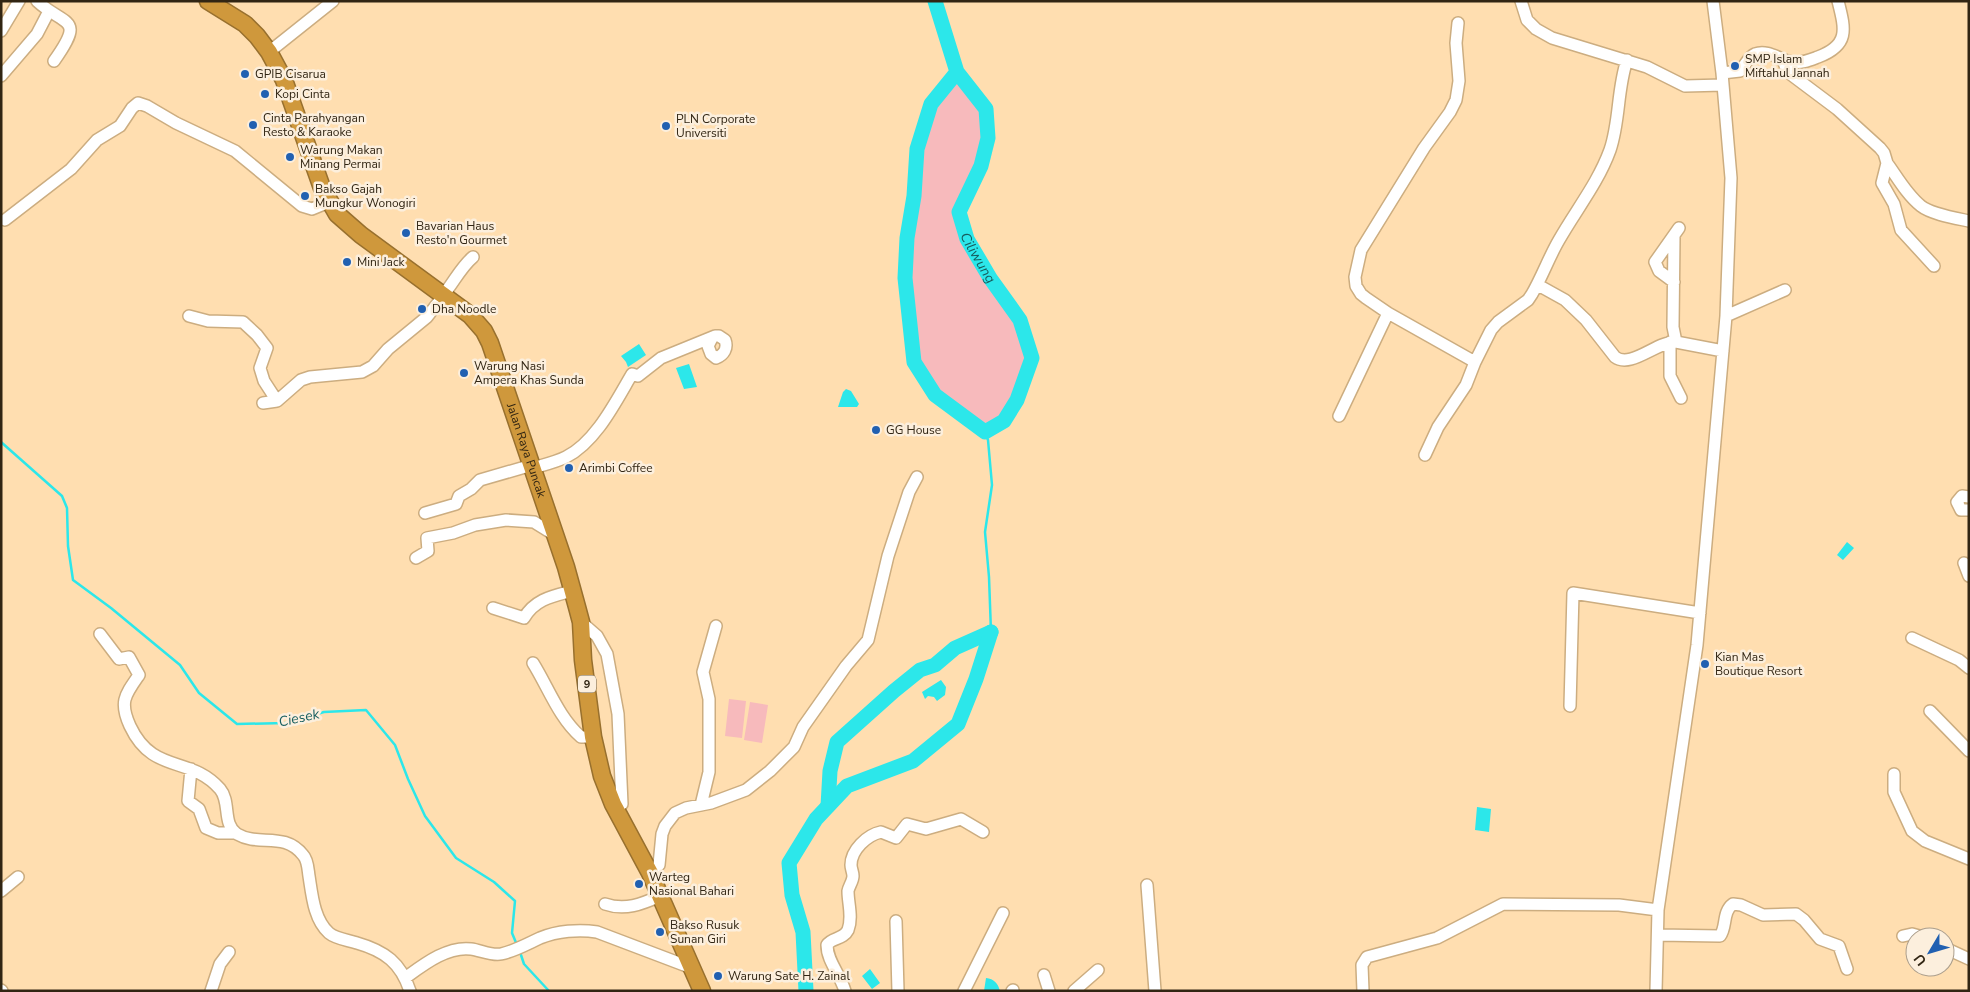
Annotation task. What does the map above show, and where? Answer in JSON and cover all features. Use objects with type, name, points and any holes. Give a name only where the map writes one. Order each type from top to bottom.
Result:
[{"type":"highway","name":"Jalan Raya Puncak","points":[[208,1],[245,24],[269,52],[284,80],[316,173],[329,202],[337,214],[361,235],[470,315],[484,331],[490,343],[555,535],[581,622],[583,660],[593,737],[608,792],[650,873],[702,991]]},
{"type":"street","points":[[1,31],[19,1]]},
{"type":"street","points":[[37,1],[49,11],[67,21],[70,28],[66,43],[54,60]]},
{"type":"street","points":[[269,52],[333,1]]},
{"type":"street","points":[[1521,1],[1527,20],[1541,32],[1570,45],[1627,60],[1654,70],[1685,86],[1723,85]]},
{"type":"street","points":[[1656,991],[1658,910],[1695,665],[1726,316],[1731,178],[1722,73],[1713,1]]},
{"type":"street","points":[[1722,73],[1740,71],[1750,58],[1756,54],[1772,54],[1784,60],[1803,62],[1828,53],[1838,46],[1841,41],[1844,25],[1838,1]]},
{"type":"street","points":[[1,76],[37,34],[49,11]]},
{"type":"street","points":[[1458,23],[1456,43],[1458,81],[1456,100],[1450,112],[1424,148],[1362,250],[1356,271],[1356,286],[1361,294],[1388,313],[1474,362]]},
{"type":"street","points":[[1425,455],[1438,427],[1466,385],[1474,362],[1494,325],[1528,300],[1538,285],[1559,240],[1594,185],[1615,134],[1619,94],[1627,60]]},
{"type":"street","points":[[1784,60],[1786,68],[1792,75],[1837,110],[1880,148],[1887,163],[1922,207],[1948,217],[1969,221]]},
{"type":"street","points":[[5,220],[71,169],[97,140],[120,126],[132,108],[138,103],[235,151],[302,206],[312,209],[329,202]]},
{"type":"street","points":[[1887,163],[1882,183],[1894,204],[1898,224],[1904,234],[1934,266]]},
{"type":"street","points":[[1674,282],[1659,271],[1655,265],[1656,259],[1677,232],[1670,376],[1681,398]]},
{"type":"street","points":[[264,403],[277,401],[301,380],[310,377],[362,372],[373,366],[388,350],[427,317],[466,263],[473,257]]},
{"type":"street","points":[[1538,285],[1564,300],[1572,307],[1586,320],[1615,357],[1621,360],[1629,360],[1673,342],[1723,351]]},
{"type":"street","points":[[1726,316],[1785,290]]},
{"type":"street","points":[[1339,416],[1388,313]]},
{"type":"street","points":[[189,316],[208,321],[242,322],[257,335],[267,348],[261,364],[262,374],[277,401]]},
{"type":"street","points":[[425,514],[456,504],[459,496],[480,480],[566,457],[584,442],[610,413],[618,394],[632,374],[638,376],[661,358],[712,338]]},
{"type":"street","points":[[650,873],[659,865],[662,834],[675,813],[682,809],[702,805],[746,790],[778,764],[794,747],[809,720],[846,666],[868,640],[888,556],[909,492],[917,477]]},
{"type":"street","points":[[1969,497],[1962,496],[1957,502],[1961,510],[1969,510]]},
{"type":"street","points":[[416,558],[428,551],[427,538],[506,520],[534,522],[555,535]]},
{"type":"street","points":[[1964,563],[1969,576]]},
{"type":"street","points":[[493,608],[524,618],[535,604],[572,591]]},
{"type":"street","points":[[1570,706],[1573,593],[1700,614]]},
{"type":"street","points":[[581,622],[597,636],[607,654],[618,714],[622,804]]},
{"type":"street","points":[[702,805],[709,772],[709,699],[702,672],[716,626]]},
{"type":"street","points":[[100,634],[119,659],[129,657],[139,675],[130,685],[123,704],[128,721],[137,739],[150,754],[163,761],[199,773],[221,790],[230,825],[236,833]]},
{"type":"street","points":[[1912,638],[1959,660],[1969,668]]},
{"type":"street","points":[[533,663],[572,728],[581,737],[593,737]]},
{"type":"street","points":[[1930,711],[1969,751]]},
{"type":"street","points":[[191,769],[188,801],[199,809],[206,828],[218,833],[236,833],[249,838],[287,842],[296,848],[306,859],[314,906],[326,930],[333,936],[359,943],[389,958],[398,965],[410,991]]},
{"type":"street","points":[[1894,774],[1894,792],[1912,831],[1925,841],[1969,859]]},
{"type":"street","points":[[846,991],[835,967],[830,961],[827,945],[830,940],[841,938],[848,928],[850,917],[849,888],[853,876],[851,866],[858,847],[870,837],[881,832],[896,838],[907,824],[926,829],[961,819],[983,832]]},
{"type":"street","points":[[1,891],[18,877]]},
{"type":"street","points":[[1147,885],[1155,991]]},
{"type":"street","points":[[605,904],[617,908],[625,907],[660,896]]},
{"type":"street","points":[[1363,991],[1362,965],[1367,957],[1437,938],[1503,904],[1619,904],[1658,910]]},
{"type":"street","points":[[1658,935],[1720,936],[1723,931],[1727,911],[1730,905],[1735,904],[1763,915],[1793,913],[1802,917],[1820,939],[1838,946],[1848,969]]},
{"type":"street","points":[[964,991],[1004,913]]},
{"type":"street","points":[[896,921],[898,991]]},
{"type":"street","points":[[405,978],[429,961],[456,950],[470,949],[499,955],[542,938],[588,931],[605,935],[692,968]]},
{"type":"street","points":[[211,991],[220,964],[229,952]]},
{"type":"street","points":[[1955,953],[1969,959]]},
{"type":"street","points":[[1074,991],[1098,970]]},
{"type":"street","points":[[1044,976],[1049,991]]},
{"type":"shaded area","points":[[957,72],[986,109],[988,138],[981,166],[959,212],[967,239],[990,278],[1020,320],[1032,358],[1017,400],[1004,421],[985,432],[935,395],[914,362],[905,278],[907,238],[914,196],[917,149],[931,104]]},
{"type":"shaded area","points":[[729,699],[746,701],[742,738],[725,736]]},
{"type":"shaded area","points":[[750,702],[768,705],[762,743],[744,740]]},
{"type":"water","points":[[639,344],[646,355],[628,367],[621,356]]},
{"type":"water","points":[[689,364],[697,387],[684,389],[676,368]]},
{"type":"water","points":[[846,389],[851,391],[859,404],[857,407],[838,407],[843,392]]},
{"type":"water","points":[[1847,542],[1854,548],[1843,560],[1837,555]]},
{"type":"water","points":[[941,680],[946,687],[945,695],[937,701],[934,697],[928,696],[925,699],[922,692]]},
{"type":"water","points":[[1477,807],[1491,809],[1489,832],[1475,830]]},
{"type":"water","points":[[870,969],[880,983],[872,989],[862,976]]},
{"type":"water","points":[[986,978],[995,982],[1000,991],[984,991]]},
{"type":"waterway","name":"Ciliwung","points":[[935,1],[957,72],[986,109],[988,138],[981,166],[959,212],[967,239],[990,278],[1020,320],[1032,358],[1017,400],[1004,421],[985,432],[935,395],[914,362],[905,278],[907,238],[914,196],[917,149],[931,104],[957,72]]},
{"type":"waterway","name":"Ciliwung","points":[[985,432],[988,440],[992,485],[985,532],[991,632]]},
{"type":"waterway","name":"Ciesek","points":[[1,442],[62,496],[67,508],[68,546],[73,580],[111,608],[180,665],[199,693],[237,724],[285,723],[324,712],[366,710],[395,745],[425,816],[456,858],[494,882],[515,901],[512,933],[517,945]]},
{"type":"waterway","points":[[828,806],[830,771],[837,742],[920,670],[935,665],[955,648],[991,632]]},
{"type":"waterway","points":[[806,991],[803,932],[792,895],[789,863],[816,819],[847,786],[913,761],[958,724],[976,679],[991,632]]},
{"type":"waterway","name":"Ciesek","points":[[520,952],[524,964],[549,991]]},
{"type":"place","name":"SMP Islam Miftahul Jannah","points":[[1735,66]]},
{"type":"place","name":"GPIB Cisarua","points":[[245,74]]},
{"type":"place","name":"Kopi Cinta","points":[[265,94]]},
{"type":"place","name":"Cinta Parahyangan Resto & Karaoke","points":[[253,125]]},
{"type":"place","name":"PLN Corporate Universiti","points":[[666,126]]},
{"type":"place","name":"Warung Makan Minang Permai","points":[[290,157]]},
{"type":"place","name":"Bakso Gajah Mungkur Wonogiri","points":[[305,196]]},
{"type":"place","name":"Bavarian Haus Resto'n Gourmet","points":[[406,233]]},
{"type":"place","name":"Mini Jack","points":[[347,262]]},
{"type":"place","name":"Dha Noodle","points":[[422,309]]},
{"type":"place","name":"Warung Nasi Ampera Khas Sunda","points":[[464,373]]},
{"type":"place","name":"GG House","points":[[876,430]]},
{"type":"place","name":"Arimbi Coffee","points":[[569,468]]},
{"type":"place","name":"Kian Mas Boutique Resort","points":[[1705,664]]},
{"type":"place","name":"Warteg Nasional Bahari","points":[[639,884]]},
{"type":"place","name":"Bakso Rusuk Sunan Giri","points":[[660,932]]},
{"type":"place","name":"Warung Sate H. Zainal","points":[[718,976]]}]
